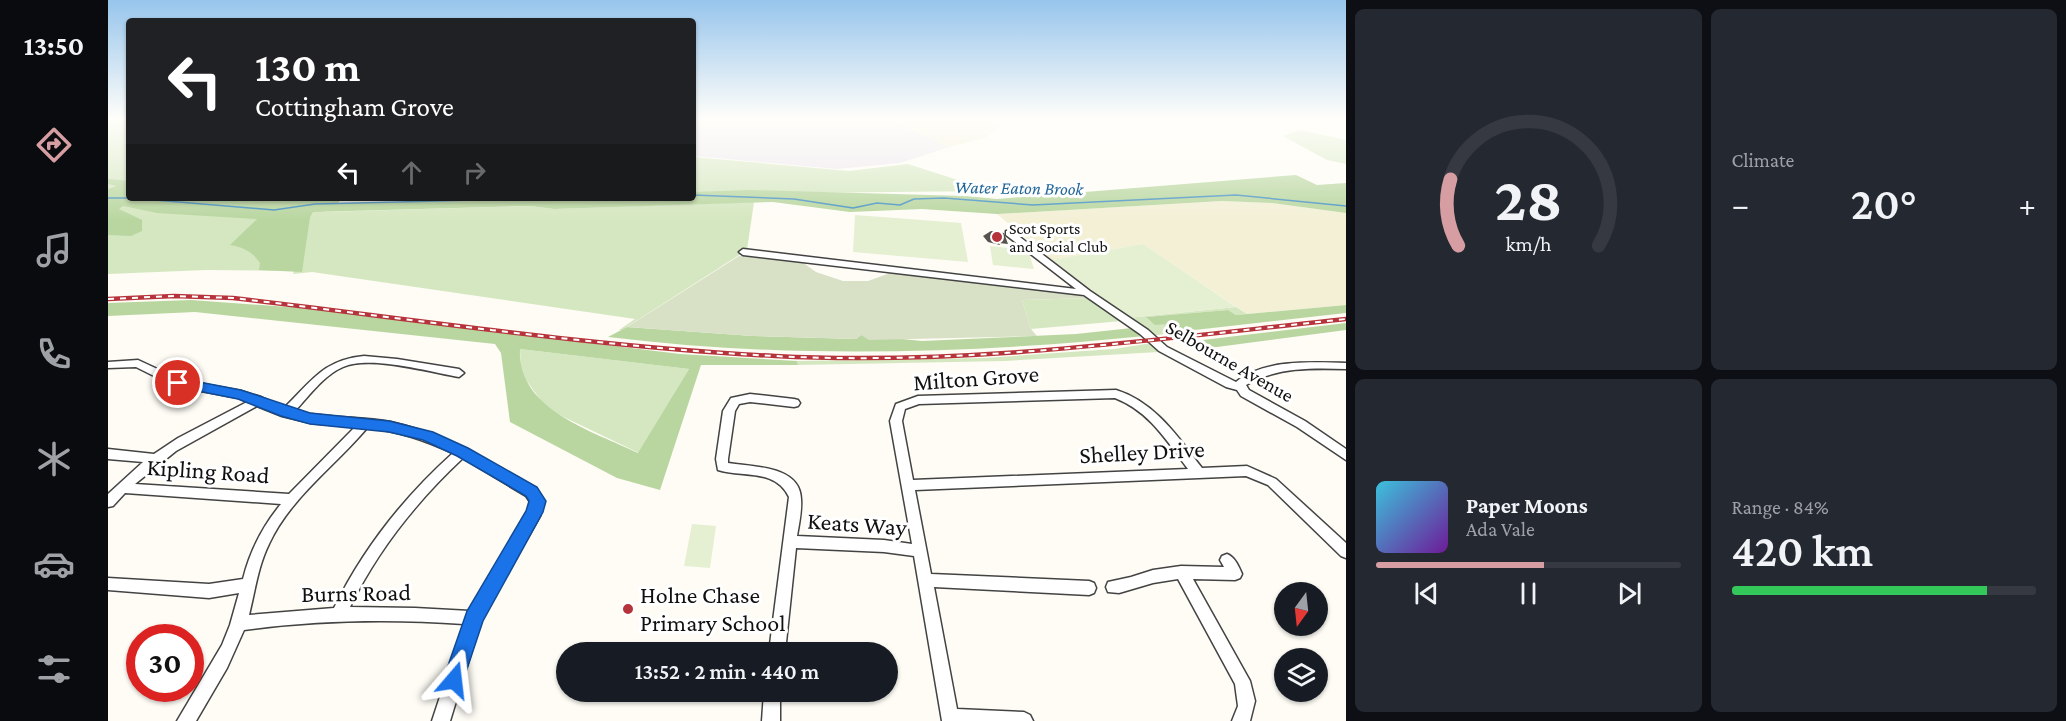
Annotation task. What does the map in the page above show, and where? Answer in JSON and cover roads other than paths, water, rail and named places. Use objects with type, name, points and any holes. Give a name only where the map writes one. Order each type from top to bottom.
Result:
[{"type":"street","name":"Selbourne Avenue","points":[[1009,233],[1171,354],[1230,384],[1241,387],[1245,393],[1301,424],[1346,455]]},
{"type":"street","points":[[743,252],[1087,293]]},
{"type":"street","points":[[286,413],[332,370],[346,362],[366,360],[459,373]]},
{"type":"street","points":[[108,365],[138,363],[178,383],[258,400],[286,413],[325,421],[409,430],[462,452],[531,492],[537,501],[535,512],[474,618],[441,721]]},
{"type":"street","points":[[1241,387],[1241,383],[1247,379],[1279,370],[1346,366]]},
{"type":"street","name":"Milton Grove","points":[[951,719],[897,413],[908,402],[918,400],[1116,394],[1128,397],[1147,410],[1197,471]]},
{"type":"street","points":[[778,642],[795,497],[792,488],[785,480],[765,472],[722,467],[729,411],[735,401],[750,398],[794,403]]},
{"type":"street","points":[[108,502],[172,447],[234,417],[258,400]]},
{"type":"street","points":[[186,721],[226,656],[239,623],[247,585],[264,539],[290,499],[350,441],[364,424]]},
{"type":"street","points":[[339,614],[357,577],[427,484],[462,452]]},
{"type":"street","points":[[108,454],[156,459]]},
{"type":"street","name":"Shelley Drive","points":[[909,485],[1236,470],[1260,474],[1272,482],[1346,552]]},
{"type":"street","name":"Kipling Road","points":[[123,488],[290,499]]},
{"type":"street","name":"Keats Way","points":[[790,542],[884,546],[921,551]]},
{"type":"street","points":[[1113,587],[1124,587],[1156,575],[1181,572],[1235,574],[1227,560]]},
{"type":"street","points":[[1181,572],[1242,681],[1247,697],[1247,711],[1241,721]]},
{"type":"street","points":[[927,580],[1089,588]]},
{"type":"street","points":[[108,584],[209,591],[247,585]]},
{"type":"street","name":"Burns Road","points":[[239,623],[339,614],[416,613],[474,618]]},
{"type":"street","points":[[771,721],[772,702]]},
{"type":"street","points":[[951,719],[1024,721]]},
{"type":"waterway","name":"Water Eaton Brook","points":[[696,195],[794,199],[853,208],[877,203],[900,205],[914,199],[944,198],[1033,205],[1236,195],[1346,206]]},
{"type":"waterway","name":"Water Eaton Brook","points":[[108,198],[126,198]]},
{"type":"waterway","name":"Water Eaton Brook","points":[[167,201],[274,210],[315,204],[437,201]]},
{"type":"railway","points":[[108,299],[174,296],[233,298],[639,346],[775,356],[847,358],[990,354],[1061,349],[1346,319]]},
{"type":"place","name":"Scot Sports and Social Club","points":[[997,237]]},
{"type":"place","name":"Holne Chase Primary School","points":[[628,609]]}]
